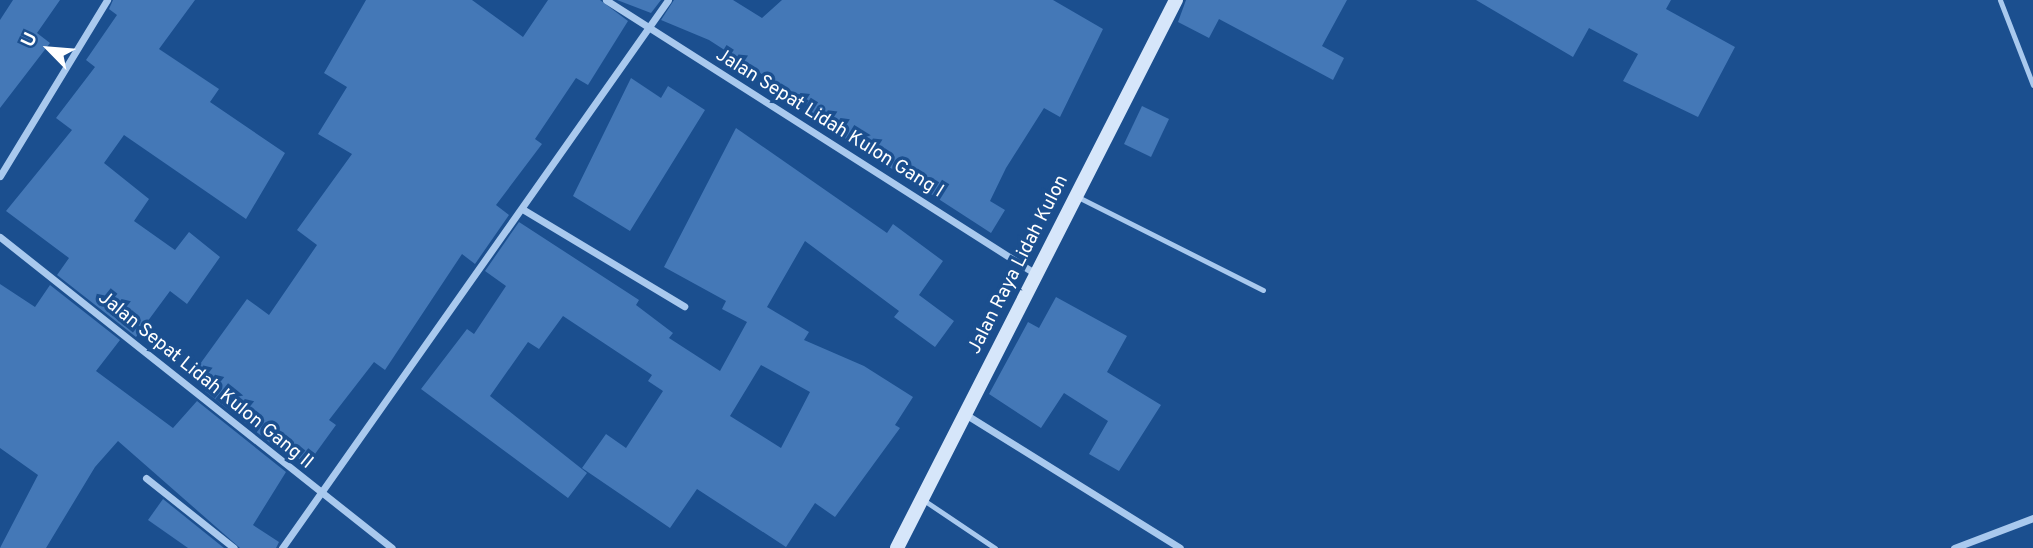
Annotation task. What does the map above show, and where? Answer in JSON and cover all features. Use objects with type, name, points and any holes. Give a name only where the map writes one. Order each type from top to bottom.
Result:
[{"type":"main road","name":"Jalan Raya Lidah Kulon","points":[[897,548],[1176,0]]},
{"type":"street","points":[[0,176],[107,0]]},
{"type":"street","name":"Jalan Sepat Lidah Kulon Gang I","points":[[606,0],[1036,274]]},
{"type":"street","points":[[282,548],[524,210],[668,0]]},
{"type":"street","points":[[524,210],[684,306]]},
{"type":"street","name":"Jalan Sepat Lidah Kulon Gang II","points":[[0,237],[391,548]]},
{"type":"street","points":[[965,414],[1180,548]]},
{"type":"street","points":[[146,478],[234,548]]},
{"type":"street","points":[[1955,548],[2033,518]]},
{"type":"lane","points":[[2000,0],[2033,85]]},
{"type":"lane","points":[[1076,196],[1263,290]]},
{"type":"lane","points":[[922,499],[995,548]]},
{"type":"building","points":[[13,0],[60,0],[37,33],[50,43],[0,108],[0,20]]},
{"type":"building","points":[[113,0],[195,0],[159,49],[219,89],[210,102],[285,153],[246,219],[124,135],[104,163],[149,199],[134,221],[175,250],[189,232],[220,257],[187,304],[170,291],[136,337],[57,275],[69,258],[6,211],[72,130],[56,118],[95,67],[86,60],[117,15],[109,9]]},
{"type":"building","points":[[366,0],[472,0],[523,37],[548,0],[600,0],[628,21],[588,85],[576,78],[535,139],[542,144],[496,205],[509,215],[475,264],[462,254],[385,370],[374,362],[329,420],[336,425],[307,465],[296,457],[293,461],[205,391],[212,383],[195,371],[247,299],[269,315],[317,245],[297,230],[352,154],[318,134],[347,87],[324,73]]},
{"type":"building","points":[[617,0],[661,0],[651,13]]},
{"type":"building","points":[[674,0],[733,0],[762,18],[782,0],[1053,0],[1103,29],[1060,117],[1044,108],[1006,168],[990,201],[1005,210],[991,233],[849,141],[771,86],[774,82],[709,40],[661,20]]},
{"type":"building","points":[[1186,0],[1347,0],[1322,46],[1344,58],[1333,80],[1219,19],[1209,38],[1178,22]]},
{"type":"building","points":[[1476,0],[1671,0],[1666,9],[1735,47],[1698,117],[1623,81],[1638,54],[1589,28],[1573,57]]},
{"type":"building","points":[[631,78],[661,98],[668,86],[705,110],[630,231],[573,196]]},
{"type":"building","points":[[1142,106],[1169,119],[1151,157],[1124,144]]},
{"type":"building","points":[[736,128],[887,233],[893,224],[943,261],[919,295],[954,321],[935,347],[894,317],[899,311],[805,241],[767,307],[809,332],[804,340],[864,366],[913,397],[895,425],[900,428],[835,517],[815,503],[786,547],[697,489],[670,528],[582,468],[606,434],[626,448],[663,391],[648,381],[652,375],[563,316],[539,349],[528,342],[490,396],[587,473],[568,498],[421,389],[467,329],[474,334],[506,286],[485,271],[519,222],[639,300],[636,305],[673,333],[669,338],[720,371],[747,322],[722,309],[726,301],[664,267]],"holes":[[[761,365],[810,392],[781,448],[730,416]]]},
{"type":"building","points":[[0,284],[35,307],[50,285],[120,340],[96,371],[173,428],[197,401],[286,472],[253,525],[279,542],[276,548],[240,548],[118,441],[95,467],[46,548],[0,548],[38,475],[0,448]]},
{"type":"building","points":[[1056,297],[1127,336],[1107,372],[1161,405],[1119,471],[1089,454],[1108,421],[1064,393],[1041,428],[989,394],[1028,322],[1039,328]]},
{"type":"building","points":[[163,499],[224,548],[188,548],[148,520]]}]
